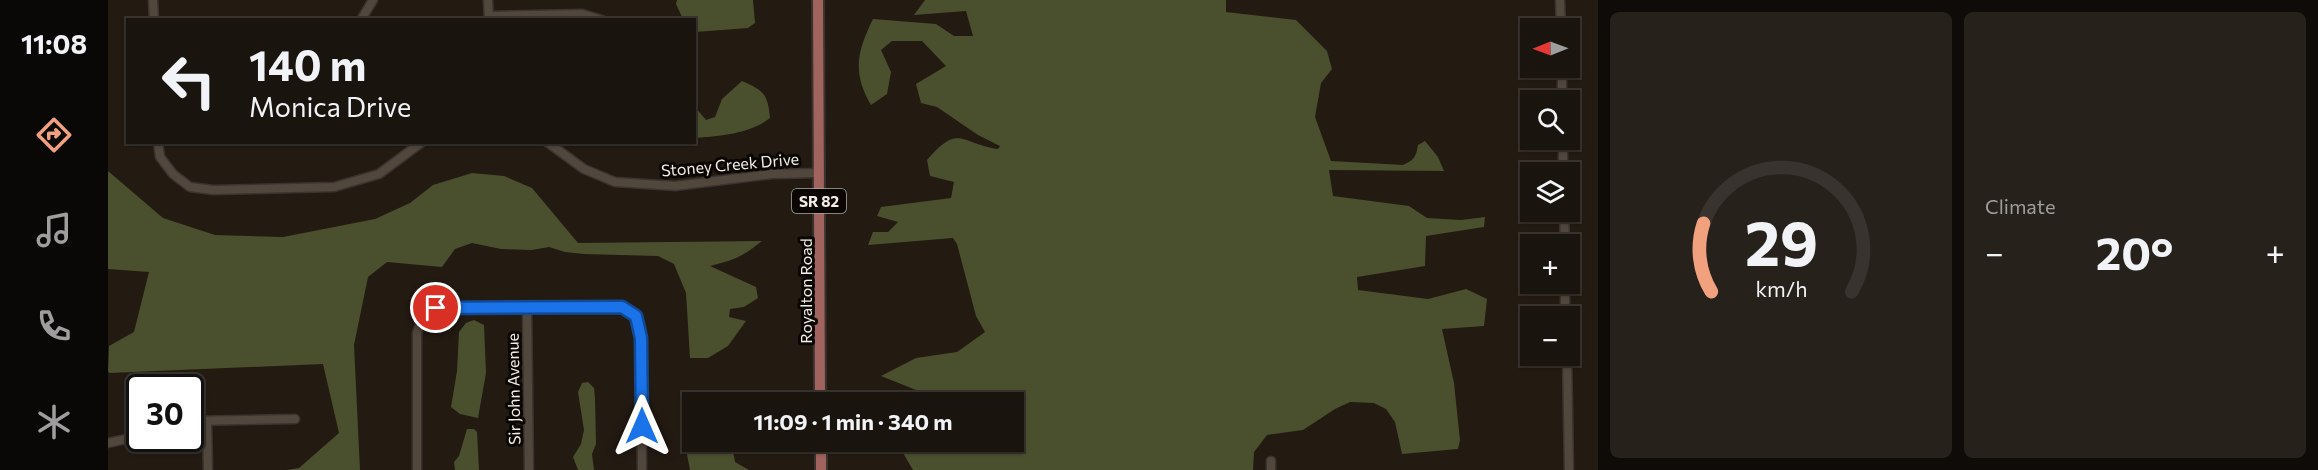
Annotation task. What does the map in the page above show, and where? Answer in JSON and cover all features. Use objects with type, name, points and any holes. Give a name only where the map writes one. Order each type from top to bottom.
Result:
[{"type":"main road","name":"Royalton Road","points":[[818,0],[820,392]]},
{"type":"main road","points":[[821,452],[821,470]]},
{"type":"street","points":[[153,0],[154,18]]},
{"type":"street","points":[[361,18],[373,0]]},
{"type":"street","points":[[488,0],[489,18],[582,14],[595,18]]},
{"type":"street","points":[[1560,0],[1561,18]]},
{"type":"street","points":[[158,144],[160,157],[173,174],[190,187],[213,190],[334,187],[379,174],[419,144]]},
{"type":"street","name":"Stoney Creek Drive","points":[[550,144],[584,169],[615,182],[675,186],[772,174],[819,173]]},
{"type":"street","points":[[417,470],[417,333],[423,316],[436,308],[622,307],[636,316],[641,338],[642,470]]},
{"type":"street","name":"Sir John Avenue","points":[[527,308],[529,470]]},
{"type":"street","points":[[1567,366],[1569,470]]},
{"type":"street","points":[[208,470],[207,421],[295,419]]},
{"type":"street","points":[[108,443],[126,439]]},
{"type":"green space","points":[[677,0],[753,0],[755,23],[748,28],[696,32],[696,18],[683,18],[676,4]]},
{"type":"green space","points":[[925,0],[1226,0],[1226,12],[1296,20],[1327,51],[1332,69],[1321,83],[1315,117],[1331,161],[1403,165],[1412,160],[1418,145],[1425,141],[1438,157],[1444,171],[1329,170],[1333,196],[1409,206],[1427,218],[1461,220],[1485,217],[1484,227],[1426,236],[1425,266],[1357,277],[1358,290],[1428,299],[1466,289],[1487,299],[1484,326],[1442,329],[1454,383],[1460,440],[1458,449],[1402,454],[1395,422],[1386,409],[1374,403],[1350,402],[1303,430],[1267,435],[1254,452],[1253,470],[913,470],[902,452],[1024,452],[1024,392],[916,392],[881,376],[916,358],[957,352],[985,332],[976,316],[957,244],[953,238],[868,245],[873,232],[888,232],[898,222],[877,216],[881,207],[951,198],[954,182],[930,176],[927,160],[946,142],[960,138],[998,149],[1000,146],[978,135],[937,107],[921,103],[916,84],[946,66],[922,41],[892,41],[881,50],[891,72],[887,94],[871,105],[861,82],[859,62],[863,42],[873,19],[936,24],[954,36],[973,36],[966,11],[914,15]]},
{"type":"green space","points":[[742,81],[760,90],[768,103],[770,118],[744,131],[696,138],[696,108],[706,120],[715,117],[722,99]]},
{"type":"green space","points":[[108,171],[163,218],[215,235],[283,237],[375,219],[410,203],[433,185],[472,173],[504,176],[532,188],[578,243],[762,241],[738,257],[710,266],[756,287],[758,298],[744,307],[730,309],[729,317],[746,321],[728,346],[708,358],[690,358],[686,293],[674,264],[658,256],[584,254],[549,247],[532,250],[501,249],[472,243],[455,249],[442,267],[387,262],[368,277],[354,345],[360,470],[287,470],[299,468],[339,433],[323,364],[109,373],[109,346],[134,332],[149,272],[108,269]]},
{"type":"green space","points":[[474,320],[484,325],[486,373],[478,418],[460,414],[451,407],[457,371],[459,332],[466,323]]},
{"type":"green space","points":[[588,382],[594,388],[595,398],[596,444],[592,454],[594,470],[578,470],[573,457],[581,444],[584,430],[578,392],[582,383]]},
{"type":"green space","points":[[467,429],[474,429],[477,432],[479,470],[455,470],[454,462],[459,456]]},
{"type":"green space","points":[[686,452],[733,452],[735,462],[749,470],[690,470]]},
{"type":"route","points":[[436,308],[622,307],[636,316],[641,338],[642,426]]}]
